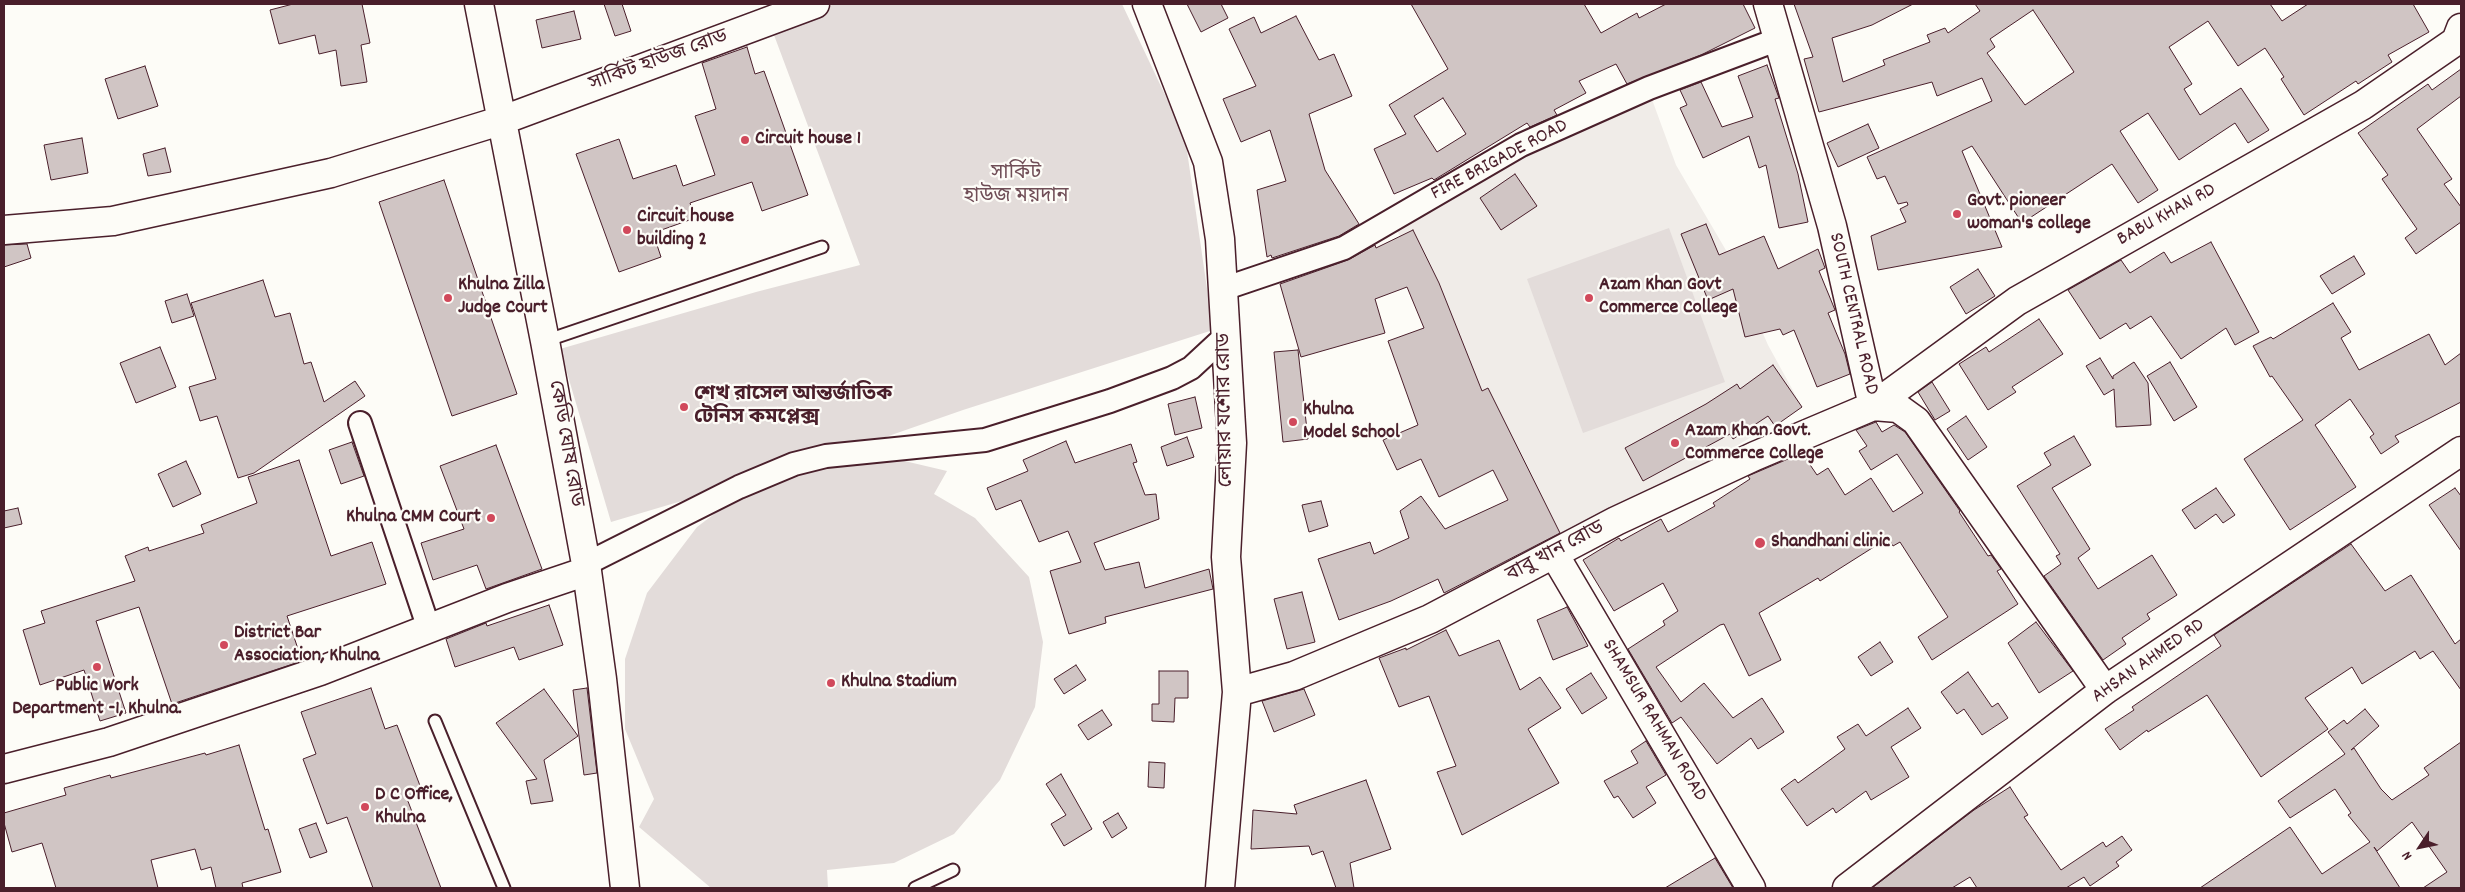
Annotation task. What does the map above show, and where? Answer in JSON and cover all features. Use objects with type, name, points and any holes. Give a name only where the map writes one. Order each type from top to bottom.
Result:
[{"type":"street","name":"কেডি ঘোষ রোড","points":[[479,4],[545,341],[586,568],[602,679],[625,888]]},
{"type":"street","name":"সার্কিট হাউজ রোড","points":[[4,230],[113,221],[331,174],[503,120],[815,4]]},
{"type":"street","name":"লোয়ার যশোর রোড","points":[[1147,4],[1208,162],[1220,239],[1232,443],[1226,556],[1237,692],[1220,888]]},
{"type":"street","name":"SOUTH CENTRAL ROAD","points":[[1768,4],[1780,39],[1832,226],[1873,406],[1898,408],[1916,421],[2105,690]]},
{"type":"street","name":"BABU KHAN RD","points":[[1873,406],[2017,300],[2363,106],[2456,41],[2461,28]]},
{"type":"street","name":"FIRE BRIGADE ROAD","points":[[1223,288],[1344,248],[1521,145],[1649,88],[1780,39]]},
{"type":"street","points":[[4,769],[110,742],[320,671],[429,629],[586,568],[739,487],[794,464],[826,456],[985,440],[1110,401],[1172,378],[1191,368],[1218,342],[1227,340]]},
{"type":"street","name":"বাবু খান রোড","points":[[1237,692],[1294,676],[1430,619],[1616,521],[1755,456],[1873,406]]},
{"type":"street","points":[[360,423],[429,629]]},
{"type":"street","name":"AHSAN AHMED RD","points":[[1847,888],[2105,690],[2461,451]]},
{"type":"street","name":"SHAMSUR RAHMAN ROAD","points":[[1554,554],[1751,888]]},
{"type":"lane","points":[[545,341],[822,247]]},
{"type":"lane","points":[[436,720],[504,888]]},
{"type":"lane","points":[[915,888],[953,870]]},
{"type":"shaded area","name":"Azam Khan Govt Commerce College","points":[[1650,94],[1676,165],[1727,252],[1768,345],[1802,407],[1554,554],[1392,220]]},
{"type":"green space","name":"সার্কিট হাউজ ময়দান","points":[[835,4],[1122,4],[1185,137],[1213,330],[963,410],[817,461],[879,455],[947,471],[934,494],[975,518],[1029,577],[1043,642],[1035,707],[1000,780],[954,834],[894,863],[827,870],[828,888],[711,888],[639,827],[654,799],[625,729],[625,659],[647,593],[697,527],[750,487],[796,467],[611,522],[560,349],[756,292],[860,265],[771,27]]},
{"type":"green space","name":"Azam Khan Govt Commerce College","points":[[1669,228],[1725,382],[1583,433],[1527,279]]},
{"type":"building","points":[[293,4],[362,4],[370,43],[361,45],[367,82],[341,86],[336,50],[319,54],[315,35],[279,44],[270,10]]},
{"type":"building","points":[[604,4],[622,4],[631,31],[615,36]]},
{"type":"building","points":[[1187,4],[1221,4],[1228,18],[1201,32]]},
{"type":"building","points":[[1411,4],[1584,4],[1601,33],[1637,13],[1639,18],[1666,4],[1743,4],[1755,28],[1701,55],[1627,84],[1616,64],[1579,81],[1586,93],[1554,110],[1557,115],[1530,127],[1527,123],[1434,180],[1432,178],[1394,194],[1374,149],[1406,134],[1389,105],[1448,69]],"holes":[[[1443,98],[1466,134],[1437,152],[1414,116]]]},
{"type":"building","points":[[1794,4],[1913,4],[1872,25],[1832,38],[1843,82],[1885,65],[1883,60],[1930,42],[1927,35],[1945,28],[1948,33],[1980,11],[1975,4],[2270,4],[2282,21],[2308,4],[2413,4],[2429,32],[2388,55],[2392,62],[2358,84],[2356,81],[2304,115],[2281,79],[2284,77],[2265,48],[2238,66],[2208,21],[2169,47],[2192,84],[2184,89],[2200,115],[2241,88],[2269,130],[2248,143],[2235,123],[2179,160],[2148,113],[2120,131],[2158,190],[2138,203],[2112,164],[2022,223],[1972,146],[1962,151],[2002,247],[1878,270],[1871,236],[1906,222],[1900,209],[1908,205],[1907,202],[1898,204],[1885,176],[1877,179],[1867,157],[1992,101],[1982,78],[1937,96],[1932,82],[1819,112],[1804,59],[1813,57]],"holes":[[[2033,10],[2074,72],[2025,105],[1987,53],[1995,47],[1990,39]]]},
{"type":"building","points":[[574,11],[581,39],[542,48],[536,20]]},
{"type":"building","points":[[1296,16],[1319,60],[1334,54],[1352,96],[1309,114],[1325,170],[1359,224],[1339,236],[1272,258],[1271,255],[1267,257],[1257,190],[1286,181],[1270,130],[1241,142],[1223,99],[1256,86],[1229,29],[1254,17],[1261,33]]},
{"type":"building","points":[[747,47],[755,74],[764,71],[808,195],[762,211],[752,182],[690,203],[695,218],[653,233],[661,257],[619,272],[576,154],[619,139],[633,179],[676,165],[683,186],[715,175],[695,116],[716,109],[702,63]]},
{"type":"building","points":[[1767,65],[1779,98],[1775,99],[1798,174],[1808,222],[1779,228],[1766,165],[1759,168],[1749,136],[1703,158],[1680,108],[1687,105],[1680,90],[1701,82],[1722,127],[1753,117],[1738,76]]},
{"type":"building","points":[[145,66],[158,106],[118,119],[105,79]]},
{"type":"building","points":[[2461,69],[2461,96],[2417,129],[2452,179],[2444,184],[2461,207],[2461,222],[2416,254],[2405,238],[2417,229],[2382,179],[2388,175],[2358,133],[2428,84],[2432,90]]},
{"type":"building","points":[[1868,124],[1879,148],[1838,167],[1827,143]]},
{"type":"building","points":[[82,138],[88,173],[51,180],[44,145]]},
{"type":"building","points":[[165,148],[171,172],[148,176],[143,154]]},
{"type":"building","points":[[1515,174],[1537,206],[1501,230],[1480,198]]},
{"type":"building","name":"Khulna Zilla Judge Court","points":[[444,180],[517,394],[452,416],[379,202]]},
{"type":"building","points":[[1706,224],[1719,255],[1764,236],[1778,269],[1818,249],[1825,268],[1819,271],[1835,310],[1828,313],[1845,354],[1850,374],[1817,387],[1794,330],[1783,335],[1780,329],[1745,337],[1733,289],[1708,300],[1681,234]]},
{"type":"building","points":[[1413,230],[1439,283],[1482,391],[1488,388],[1560,533],[1444,593],[1438,579],[1391,601],[1339,620],[1318,559],[1370,542],[1374,554],[1409,538],[1400,511],[1421,496],[1445,529],[1508,500],[1493,470],[1439,497],[1421,459],[1397,470],[1383,440],[1418,425],[1388,341],[1424,328],[1407,287],[1375,299],[1385,333],[1301,357],[1280,284],[1348,260],[1375,245],[1376,248]]},
{"type":"building","points":[[2211,242],[2259,332],[2235,345],[2226,328],[2181,359],[2151,316],[2130,329],[2126,323],[2100,339],[2068,290],[2121,260],[2130,273],[2164,252],[2171,263]]},
{"type":"building","points":[[27,244],[31,258],[4,267],[4,245]]},
{"type":"building","points":[[2354,256],[2365,274],[2332,294],[2320,276]]},
{"type":"building","points":[[1978,269],[1995,296],[1966,314],[1950,287]]},
{"type":"building","points":[[263,280],[275,317],[290,313],[304,364],[311,362],[324,402],[355,381],[365,396],[254,473],[238,478],[217,416],[200,421],[189,387],[216,379],[191,303]]},
{"type":"building","points":[[187,294],[194,316],[172,323],[165,301]]},
{"type":"building","points":[[2333,303],[2351,332],[2341,338],[2359,370],[2429,334],[2445,365],[2461,353],[2461,402],[2395,436],[2399,442],[2381,454],[2370,437],[2374,434],[2350,399],[2315,425],[2356,487],[2290,530],[2244,459],[2303,420],[2272,376],[2270,377],[2253,346],[2271,337],[2273,339]]},
{"type":"building","points":[[2039,319],[2063,354],[2012,387],[2016,392],[1988,410],[1959,364],[1986,347],[1989,352]]},
{"type":"building","points":[[160,347],[176,387],[136,403],[120,363]]},
{"type":"building","points":[[1298,350],[1308,439],[1283,442],[1274,352]]},
{"type":"building","points":[[2100,358],[2113,379],[2113,376],[2134,362],[2148,383],[2151,425],[2116,427],[2114,389],[2104,395],[2086,366]]},
{"type":"building","points":[[2170,362],[2197,407],[2174,421],[2147,376]]},
{"type":"building","points":[[1773,365],[1802,407],[1775,426],[1768,416],[1733,439],[1730,434],[1643,481],[1625,448],[1706,404],[1737,384],[1740,389]]},
{"type":"building","points":[[1932,382],[1950,411],[1935,420],[1918,392]]},
{"type":"building","points":[[1195,397],[1202,428],[1175,435],[1168,404]]},
{"type":"building","points":[[1966,416],[1987,447],[1968,460],[1947,429]]},
{"type":"building","points":[[1876,422],[1882,432],[1894,425],[1905,432],[1960,511],[1988,556],[1991,555],[2001,569],[1997,571],[2018,604],[1932,660],[1918,637],[1948,617],[1900,542],[1893,546],[1888,538],[1820,581],[1818,578],[1759,613],[1781,660],[1749,676],[1724,624],[1720,625],[1656,667],[1681,702],[1704,683],[1733,718],[1762,698],[1784,732],[1758,749],[1751,738],[1717,764],[1681,717],[1672,723],[1628,649],[1665,625],[1663,621],[1678,611],[1663,583],[1614,611],[1583,560],[1619,538],[1621,541],[1661,519],[1668,532],[1715,506],[1713,503],[1750,479],[1748,476],[1802,453],[1817,475],[1828,468],[1845,495],[1871,478],[1893,512],[1923,493],[1897,454],[1871,470],[1859,451],[1867,446],[1856,430]]},
{"type":"building","points":[[2074,436],[2091,465],[2052,488],[2090,549],[2078,558],[2098,589],[2152,555],[2177,595],[2147,614],[2150,619],[2122,638],[2126,644],[2103,660],[2044,576],[2061,564],[2056,556],[2060,554],[2017,486],[2051,465],[2044,453]]},
{"type":"building","points":[[1187,437],[1194,457],[1167,466],[1161,447]]},
{"type":"building","points":[[1066,441],[1075,463],[1131,444],[1137,462],[1133,463],[1145,495],[1156,494],[1159,519],[1094,543],[1105,570],[1139,562],[1145,588],[1209,569],[1213,589],[1105,617],[1106,623],[1069,634],[1050,571],[1081,562],[1068,531],[1039,542],[1021,500],[996,510],[987,488],[1028,471],[1023,460]]},
{"type":"building","points":[[352,442],[364,476],[341,484],[329,450]]},
{"type":"building","name":"Khulna CMM Court","points":[[496,445],[542,569],[486,589],[477,565],[433,580],[421,543],[464,529],[440,466]]},
{"type":"building","points":[[299,460],[331,556],[372,542],[386,584],[287,616],[302,661],[172,704],[139,607],[96,621],[126,713],[100,721],[84,670],[40,685],[23,630],[45,623],[41,611],[135,581],[125,556],[148,547],[149,551],[204,533],[201,525],[257,503],[248,477]]},
{"type":"building","points":[[186,461],[201,494],[173,507],[158,474]]},
{"type":"building","points":[[2216,488],[2235,515],[2223,523],[2216,514],[2195,529],[2182,510]]},
{"type":"building","points":[[2455,488],[2461,496],[2461,551],[2429,505]]},
{"type":"building","points":[[1321,501],[1328,526],[1309,532],[1302,505]]},
{"type":"building","points":[[18,508],[22,524],[4,528],[4,511]]},
{"type":"building","points":[[2351,544],[2385,591],[2411,575],[2455,644],[2461,639],[2461,690],[2433,651],[2420,659],[2415,651],[2362,684],[2352,667],[2305,698],[2328,729],[2261,777],[2207,695],[2148,732],[2147,730],[2120,750],[2105,729],[2134,710],[2132,707],[2221,646],[2214,635]]},
{"type":"building","points":[[1302,592],[1315,642],[1287,649],[1274,599]]},
{"type":"building","points":[[549,605],[563,645],[519,660],[514,647],[455,667],[446,639],[486,623],[487,626]]},
{"type":"building","points":[[1567,607],[1588,646],[1553,660],[1537,620]]},
{"type":"building","points":[[2036,622],[2073,671],[2039,693],[2008,643]]},
{"type":"building","points":[[1446,630],[1459,656],[1499,640],[1520,690],[1540,677],[1561,708],[1528,729],[1559,783],[1462,835],[1437,772],[1456,766],[1429,696],[1399,707],[1379,658],[1406,648],[1406,650]]},
{"type":"building","points":[[1880,642],[1893,662],[1871,676],[1858,657]]},
{"type":"building","points":[[1076,665],[1086,680],[1064,694],[1054,679]]},
{"type":"building","points":[[1159,671],[1188,671],[1188,698],[1175,698],[1174,722],[1152,721],[1152,704],[1159,704]]},
{"type":"building","points":[[1968,672],[1992,707],[1998,703],[2008,718],[1982,735],[1964,709],[1957,714],[1941,692]]},
{"type":"building","points":[[1591,673],[1607,698],[1582,714],[1566,689]]},
{"type":"building","name":"D C Office, Khulna","points":[[371,688],[385,729],[397,725],[422,791],[406,796],[441,888],[373,888],[347,817],[327,824],[303,759],[316,754],[301,712]]},
{"type":"building","points":[[587,688],[597,773],[584,775],[573,690]]},
{"type":"building","points":[[544,689],[578,736],[544,760],[553,801],[531,804],[526,781],[537,779],[496,723]]},
{"type":"building","points":[[1304,689],[1315,715],[1274,732],[1262,701]]},
{"type":"building","points":[[1908,708],[1921,728],[1891,747],[1909,777],[1871,800],[1866,791],[1836,813],[1833,808],[1807,826],[1781,789],[1795,779],[1798,783],[1845,749],[1837,737],[1858,724],[1866,736]]},
{"type":"building","points":[[2365,709],[2379,726],[2351,750],[2354,748],[2381,789],[2392,800],[2429,775],[2424,768],[2461,742],[2461,888],[2423,888],[2447,872],[2412,822],[2377,851],[2374,847],[2400,888],[2200,888],[2290,827],[2322,874],[2370,842],[2348,815],[2351,813],[2335,789],[2290,818],[2278,801],[2345,754],[2328,732],[2344,720],[2347,724]]},
{"type":"building","points":[[1102,710],[1112,725],[1088,740],[1078,725]]},
{"type":"building","points":[[1646,741],[1666,775],[1646,787],[1656,803],[1633,818],[1618,796],[1614,798],[1604,781],[1638,763],[1631,751]]},
{"type":"building","points":[[239,745],[265,830],[268,829],[281,872],[242,883],[243,888],[216,888],[211,867],[201,870],[195,849],[151,860],[158,888],[56,888],[42,843],[12,852],[4,823],[4,813],[66,795],[64,788],[110,775],[111,778],[205,753],[206,755]]},
{"type":"building","points":[[1149,762],[1165,763],[1164,788],[1148,787]]},
{"type":"building","points":[[1061,774],[1092,829],[1064,846],[1051,824],[1066,815],[1046,784]]},
{"type":"building","points":[[1366,780],[1391,849],[1350,863],[1354,888],[1336,888],[1323,851],[1312,855],[1309,846],[1251,849],[1253,810],[1297,814],[1294,805]]},
{"type":"building","points":[[2010,787],[2028,815],[2024,817],[2061,870],[2103,842],[2106,847],[2122,836],[2132,850],[2116,862],[2119,866],[2090,886],[2084,877],[2066,888],[1977,888],[1970,877],[1952,888],[1872,888],[1974,810]]},
{"type":"building","points":[[1118,813],[1127,828],[1112,838],[1103,822]]},
{"type":"building","points":[[316,823],[327,852],[310,858],[299,829]]},
{"type":"building","points":[[1715,858],[1733,888],[1665,888]]},
{"type":"place","name":"Circuit house 1","points":[[745,140]]},
{"type":"place","name":"Govt. pioneer woman's college","points":[[1957,214]]},
{"type":"place","name":"Circuit house building 2","points":[[627,230]]},
{"type":"place","name":"Khulna Zilla Judge Court","points":[[448,298]]},
{"type":"place","name":"Azam Khan Govt Commerce College","points":[[1589,298]]},
{"type":"place","name":"শেখ রাসেল আন্তর্জাতিক টেনিস কমপ্লেক্স","points":[[684,407]]},
{"type":"place","name":"Khulna Model School","points":[[1293,422]]},
{"type":"place","name":"Azam Khan Govt. Commerce College","points":[[1675,443]]},
{"type":"place","name":"Khulna CMM Court","points":[[491,518]]},
{"type":"place","name":"Shandhani clinic","points":[[1760,543]]},
{"type":"place","name":"District Bar Association, Khulna","points":[[224,645]]},
{"type":"place","name":"Public Work Department -1, Khulna.","points":[[97,667]]},
{"type":"place","name":"Khulna Stadium","points":[[831,683]]},
{"type":"place","name":"D C Office, Khulna","points":[[365,807]]}]
